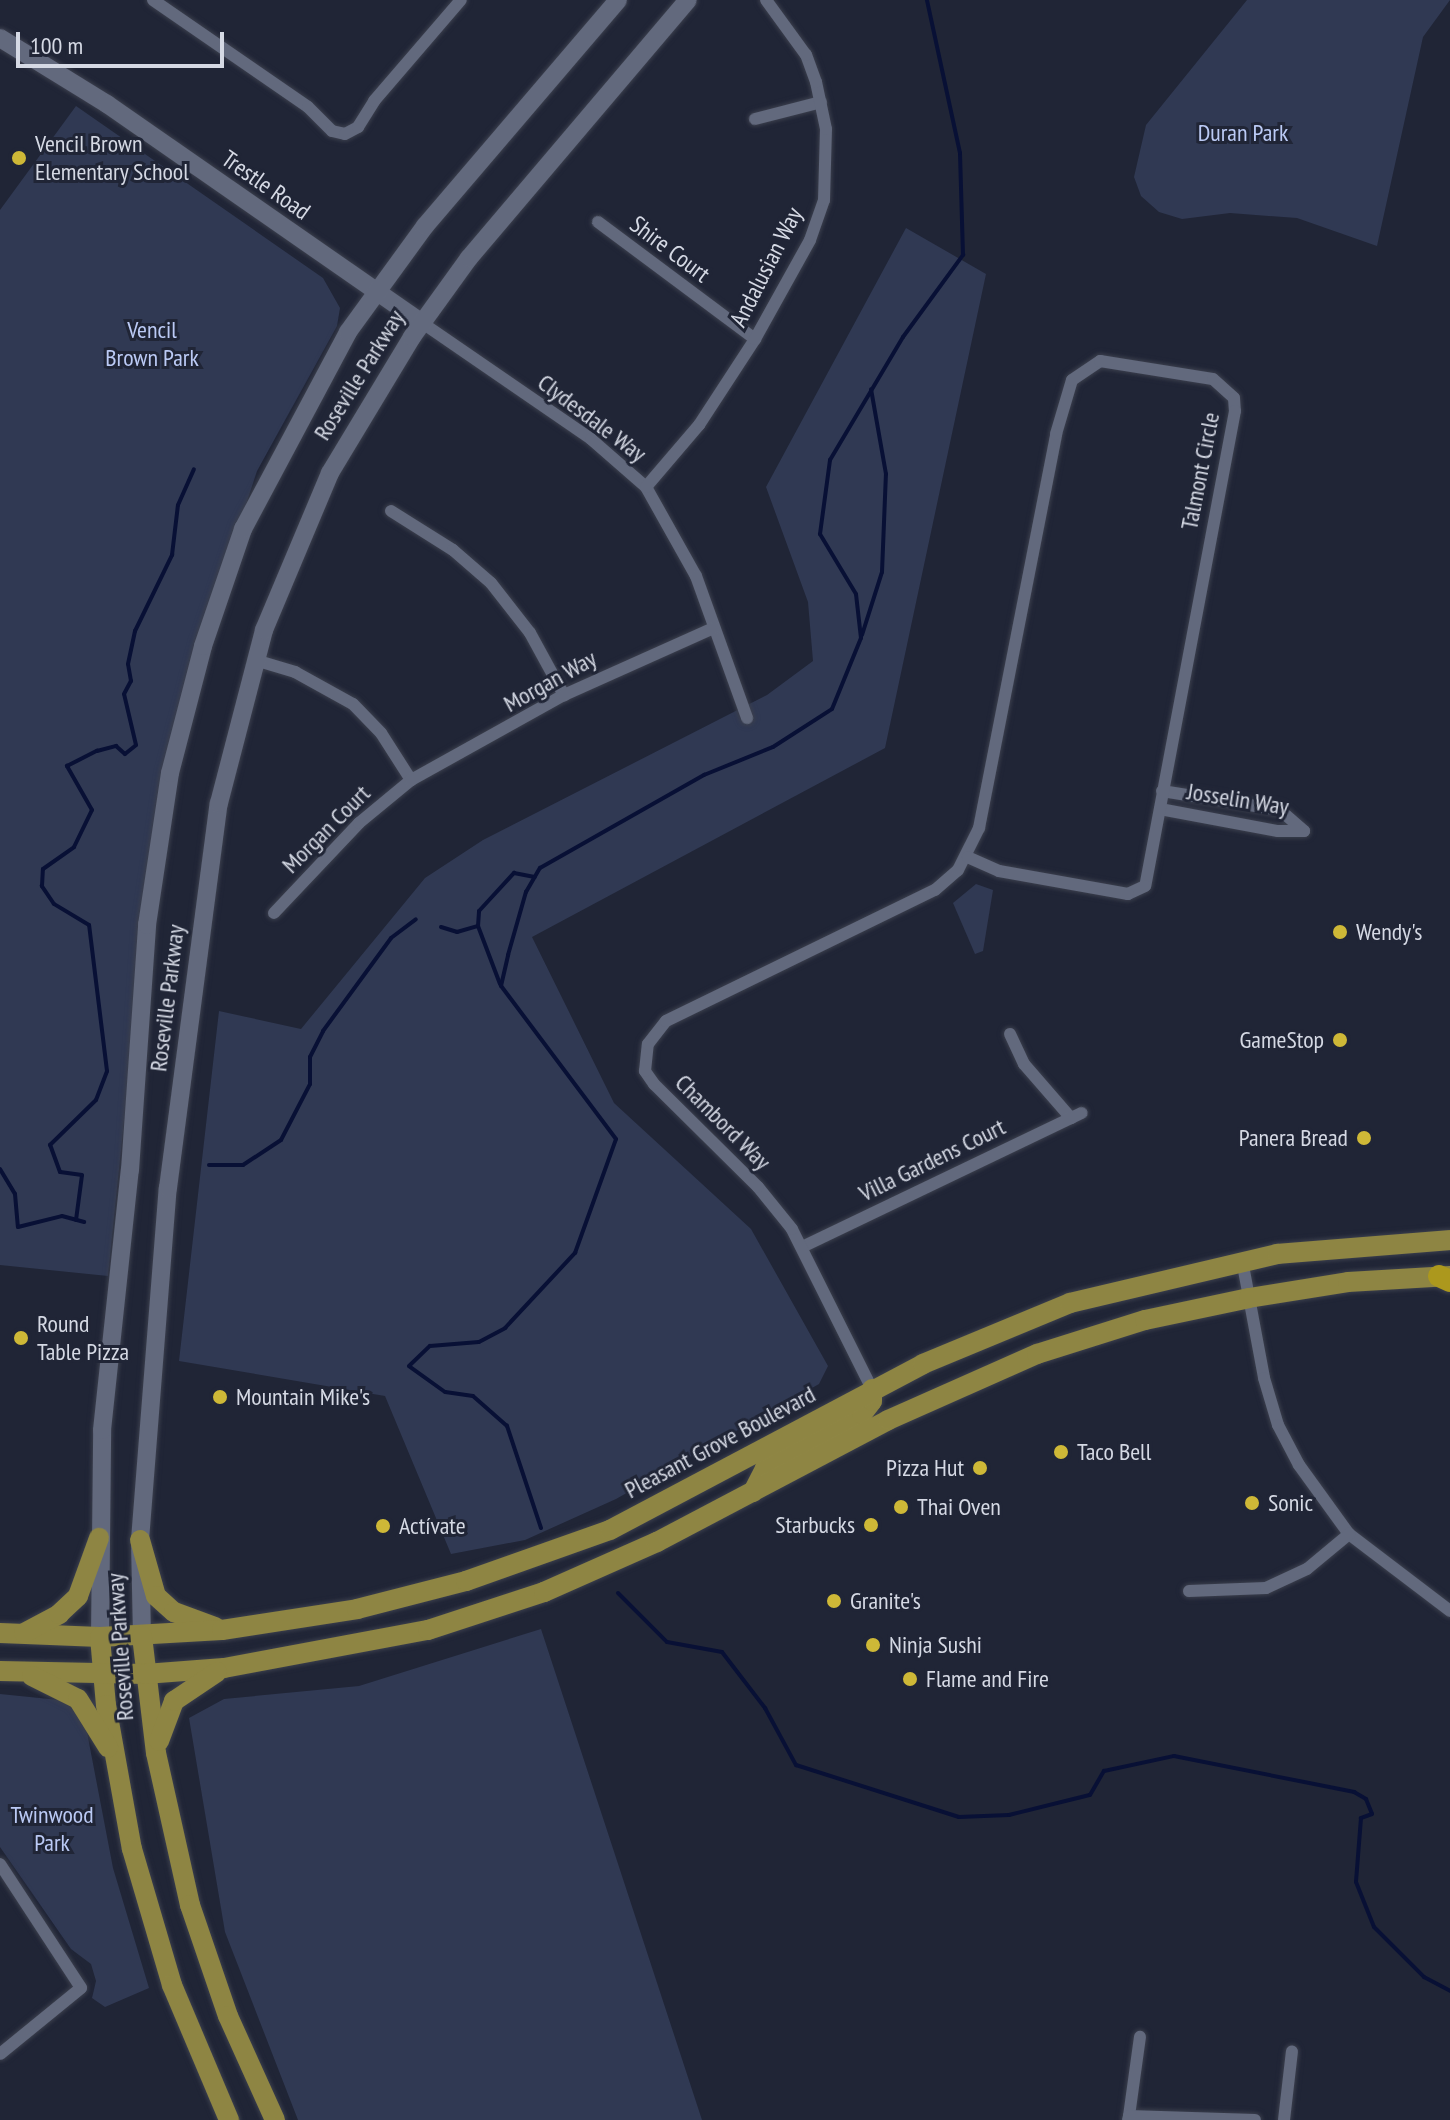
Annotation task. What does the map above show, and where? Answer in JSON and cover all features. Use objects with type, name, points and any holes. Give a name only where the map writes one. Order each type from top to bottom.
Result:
[{"type":"main road","name":"Roseville Parkway","points":[[229,2120],[172,1985],[132,1849],[114,1760],[100,1637],[103,1414],[130,1170],[147,925],[178,738],[243,529],[348,332],[425,226],[618,0]]},
{"type":"main road","name":"Roseville Parkway","points":[[275,2120],[204,1952],[172,1838],[156,1753],[142,1636],[140,1540],[168,1188],[219,803],[255,660],[279,587],[330,473],[421,322],[469,258],[688,0]]},
{"type":"main road","name":"Trestle Road","points":[[0,38],[86,90],[421,322]]},
{"type":"main road","name":"Pleasant Grove Boulevard","points":[[0,1633],[142,1636],[222,1630],[357,1609],[531,1560],[654,1509],[872,1389],[968,1343],[1070,1303],[1242,1260],[1341,1245],[1450,1240]]},
{"type":"main road","points":[[0,1671],[145,1674],[224,1668],[366,1645],[488,1611],[590,1572],[753,1492],[888,1420],[1037,1354],[1145,1320],[1249,1298],[1348,1282],[1446,1278]]},
{"type":"main road","points":[[753,1492],[765,1468],[862,1414],[872,1401],[872,1389]]},
{"type":"main road","points":[[21,1634],[59,1614],[78,1596],[99,1538]]},
{"type":"main road","points":[[140,1540],[156,1596],[174,1612],[222,1630]]},
{"type":"main road","points":[[156,1753],[174,1701],[224,1668]]},
{"type":"main road","points":[[25,1673],[78,1699],[114,1760]]},
{"type":"street","points":[[153,0],[308,107],[332,131],[345,134],[358,127],[374,101],[461,0]]},
{"type":"street","name":"Andalusian Way","points":[[646,487],[699,425],[755,339],[810,240],[824,200],[829,165],[821,102],[806,55],[766,0]]},
{"type":"street","points":[[755,119],[821,102]]},
{"type":"street","name":"Shire Court","points":[[598,222],[755,339]]},
{"type":"street","name":"Clydesdale Way","points":[[421,322],[591,439],[646,487],[673,528],[747,718]]},
{"type":"street","name":"Talmont Circle","points":[[1100,361],[1213,379],[1234,398],[1160,809],[1150,875],[1145,886],[1128,894],[999,871],[968,857],[979,828],[1065,396],[1082,370],[1100,361]]},
{"type":"street","points":[[391,511],[453,550],[491,583],[530,633],[564,695]]},
{"type":"street","name":"Morgan Way","points":[[411,780],[564,695],[714,628]]},
{"type":"street","points":[[255,660],[315,681],[353,704],[381,733],[411,780]]},
{"type":"street","name":"Morgan Court","points":[[274,913],[359,823],[411,780]]},
{"type":"street","name":"Josselin Way","points":[[1160,809],[1278,831],[1304,831],[1280,810],[1162,791]]},
{"type":"street","name":"Chambord Way","points":[[872,1389],[818,1288],[802,1247],[758,1187],[654,1084],[645,1071],[648,1044],[666,1021],[693,1006],[935,890],[968,857]]},
{"type":"street","name":"Villa Gardens Court","points":[[802,1247],[1076,1116],[1024,1064],[1010,1034]]},
{"type":"street","points":[[1242,1260],[1278,1425],[1349,1534],[1450,1611]]},
{"type":"street","points":[[1189,1591],[1266,1588],[1307,1569],[1349,1534]]},
{"type":"street","points":[[0,1864],[81,1988],[0,2054]]},
{"type":"street","points":[[1140,2037],[1129,2118],[1255,2120]]},
{"type":"street","points":[[1284,2120],[1292,2051]]},
{"type":"green space","name":"Duran Park","points":[[1247,0],[1450,0],[1423,37],[1377,246],[1297,218],[1230,213],[1182,219],[1159,212],[1141,196],[1134,177],[1146,125]]},
{"type":"green space","name":"Vencil Brown Park","points":[[76,106],[323,278],[340,308],[337,326],[257,471],[190,675],[147,899],[108,1276],[0,1265],[0,210]]},
{"type":"green space","points":[[906,228],[986,274],[885,748],[532,937],[614,1103],[751,1229],[828,1366],[819,1384],[616,1499],[525,1540],[451,1554],[385,1396],[179,1361],[219,1011],[301,1029],[425,878],[483,840],[767,695],[813,661],[808,602],[766,487]]},
{"type":"green space","points":[[976,884],[993,890],[983,951],[975,954],[953,903]]},
{"type":"green space","points":[[541,1629],[702,2120],[298,2120],[225,1932],[189,1718],[224,1699],[359,1686]]},
{"type":"green space","name":"Twinwood Park","points":[[0,1694],[59,1700],[76,1710],[86,1727],[113,1868],[149,1988],[105,2007],[92,1998],[96,1981],[91,1964],[71,1949],[0,1847]]},
{"type":"waterway","points":[[541,1528],[507,1426],[473,1396],[445,1392],[409,1366],[430,1346],[479,1342],[505,1328],[575,1253],[616,1139],[501,986],[508,955],[526,892],[540,868],[704,775],[773,747],[832,709],[861,638],[856,594],[820,534],[830,460],[903,337],[963,255],[960,153],[927,0]]},
{"type":"waterway","points":[[862,635],[882,572],[886,474],[871,389]]},
{"type":"waterway","points":[[76,1220],[82,1175],[60,1172],[50,1145],[96,1100],[107,1071],[89,925],[54,904],[42,886],[43,869],[74,847],[92,810],[67,766],[97,751],[116,746],[125,754],[136,745],[124,694],[131,681],[128,664],[135,631],[172,555],[178,505],[194,469]]},
{"type":"waterway","points":[[500,984],[478,926],[479,911],[514,873],[535,877]]},
{"type":"waterway","points":[[209,1165],[243,1165],[281,1140],[310,1084],[310,1057],[323,1031],[391,938],[416,919]]},
{"type":"waterway","points":[[441,927],[457,932],[478,926]]},
{"type":"waterway","points":[[0,1169],[15,1194],[18,1227],[62,1216],[84,1222]]},
{"type":"waterway","points":[[618,1593],[667,1642],[722,1652],[765,1708],[796,1765],[959,1817],[1009,1815],[1090,1795],[1104,1771],[1174,1756],[1354,1792],[1366,1799],[1372,1814],[1361,1818],[1356,1882],[1374,1927],[1424,1977],[1450,1991]]},
{"type":"place","name":"Vencil Brown Elementary School","points":[[19,158]]},
{"type":"place","name":"Wendy's","points":[[1340,932]]},
{"type":"place","name":"GameStop","points":[[1340,1040]]},
{"type":"place","name":"Panera Bread","points":[[1364,1138]]},
{"type":"place","name":"Round Table Pizza","points":[[21,1338]]},
{"type":"place","name":"Mountain Mike's","points":[[220,1397]]},
{"type":"place","name":"Taco Bell","points":[[1061,1452]]},
{"type":"place","name":"Pizza Hut","points":[[980,1468]]},
{"type":"place","name":"Sonic","points":[[1252,1503]]},
{"type":"place","name":"Thai Oven","points":[[901,1507]]},
{"type":"place","name":"Starbucks","points":[[871,1525]]},
{"type":"place","name":"Actívate","points":[[383,1526]]},
{"type":"place","name":"Granite's","points":[[834,1601]]},
{"type":"place","name":"Ninja Sushi","points":[[873,1645]]},
{"type":"place","name":"Flame and Fire","points":[[910,1679]]}]
